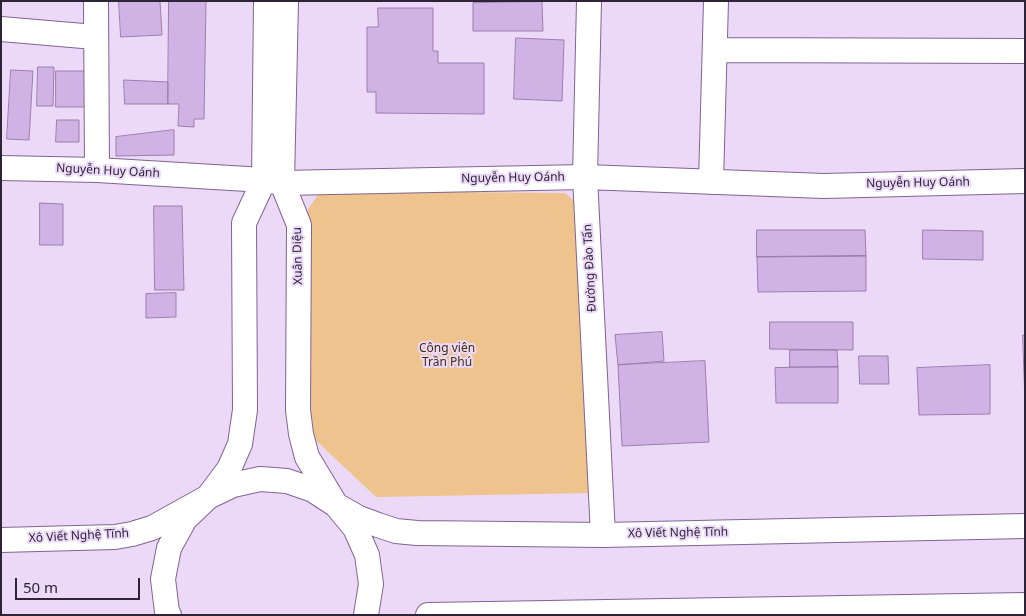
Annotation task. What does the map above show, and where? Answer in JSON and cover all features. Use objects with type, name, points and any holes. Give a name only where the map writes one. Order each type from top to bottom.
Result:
[{"type":"street","points":[[96,1],[97,170]]},
{"type":"street","name":"Xuân Diệu","points":[[266,1],[273,182],[299,226],[298,410],[301,434],[307,457],[336,506]]},
{"type":"street","name":"Xuân Diệu","points":[[208,497],[229,469],[240,444],[245,410],[244,223],[273,182],[286,1]]},
{"type":"street","name":"Đường Đào Tấn","points":[[589,1],[585,177],[603,534]]},
{"type":"street","points":[[711,182],[716,1]]},
{"type":"street","points":[[1,29],[95,37]]},
{"type":"street","points":[[715,50],[1025,51]]},
{"type":"street","name":"Nguyễn Huy Oánh","points":[[1,168],[97,170],[273,182],[585,177],[824,186],[1025,181]]},
{"type":"street","points":[[169,615],[163,579],[169,548],[185,519],[208,497],[233,485],[260,479],[287,481],[313,490],[336,506],[355,528],[367,555],[371,584],[366,615]]},
{"type":"street","name":"Xô Viết Nghệ Tĩnh","points":[[1,540],[115,537],[132,534],[152,528],[208,497]]},
{"type":"street","name":"Xô Viết Nghệ Tĩnh","points":[[336,506],[359,518],[396,531],[417,533],[603,534],[1025,526]]},
{"type":"street","points":[[428,615],[1025,605]]},
{"type":"green space","name":"Công viên Trần Phú","points":[[321,191],[565,193],[581,207],[593,493],[376,497],[308,433],[308,209]]},
{"type":"building","points":[[119,1],[160,1],[162,35],[121,37]]},
{"type":"building","points":[[169,1],[206,1],[204,119],[194,119],[194,127],[178,126],[179,104],[168,104]]},
{"type":"building","points":[[542,2],[543,31],[473,31],[473,3]]},
{"type":"building","points":[[378,8],[433,8],[433,51],[438,51],[438,63],[484,63],[484,114],[376,113],[376,92],[367,92],[367,27],[378,27]]},
{"type":"building","points":[[516,38],[564,40],[562,101],[514,99]]},
{"type":"building","points":[[38,67],[54,67],[53,106],[37,106]]},
{"type":"building","points":[[11,70],[33,71],[29,140],[7,139]]},
{"type":"building","points":[[56,71],[86,71],[86,107],[56,107]]},
{"type":"building","points":[[124,80],[168,82],[168,104],[125,104]]},
{"type":"building","points":[[57,120],[79,120],[79,142],[56,142]]},
{"type":"building","points":[[174,130],[174,155],[116,156],[116,137]]},
{"type":"building","points":[[40,203],[63,204],[63,245],[40,245]]},
{"type":"building","points":[[154,206],[182,206],[184,290],[155,290]]},
{"type":"building","points":[[757,230],[865,230],[866,256],[757,257]]},
{"type":"building","points":[[923,230],[983,231],[983,260],[923,259]]},
{"type":"building","points":[[866,256],[866,291],[758,292],[757,257]]},
{"type":"building","points":[[176,293],[176,317],[146,318],[146,294]]},
{"type":"building","points":[[770,322],[853,322],[853,350],[770,349]]},
{"type":"building","points":[[662,332],[664,361],[618,365],[615,335]]},
{"type":"building","points":[[1023,335],[1025,335],[1025,402]]},
{"type":"building","points":[[790,350],[837,350],[838,367],[790,367]]},
{"type":"building","points":[[859,356],[888,356],[889,384],[860,384]]},
{"type":"building","points":[[705,361],[709,442],[622,446],[618,365]]},
{"type":"building","points":[[990,365],[990,414],[919,415],[917,368]]},
{"type":"building","points":[[838,367],[838,403],[776,403],[775,368]]}]
